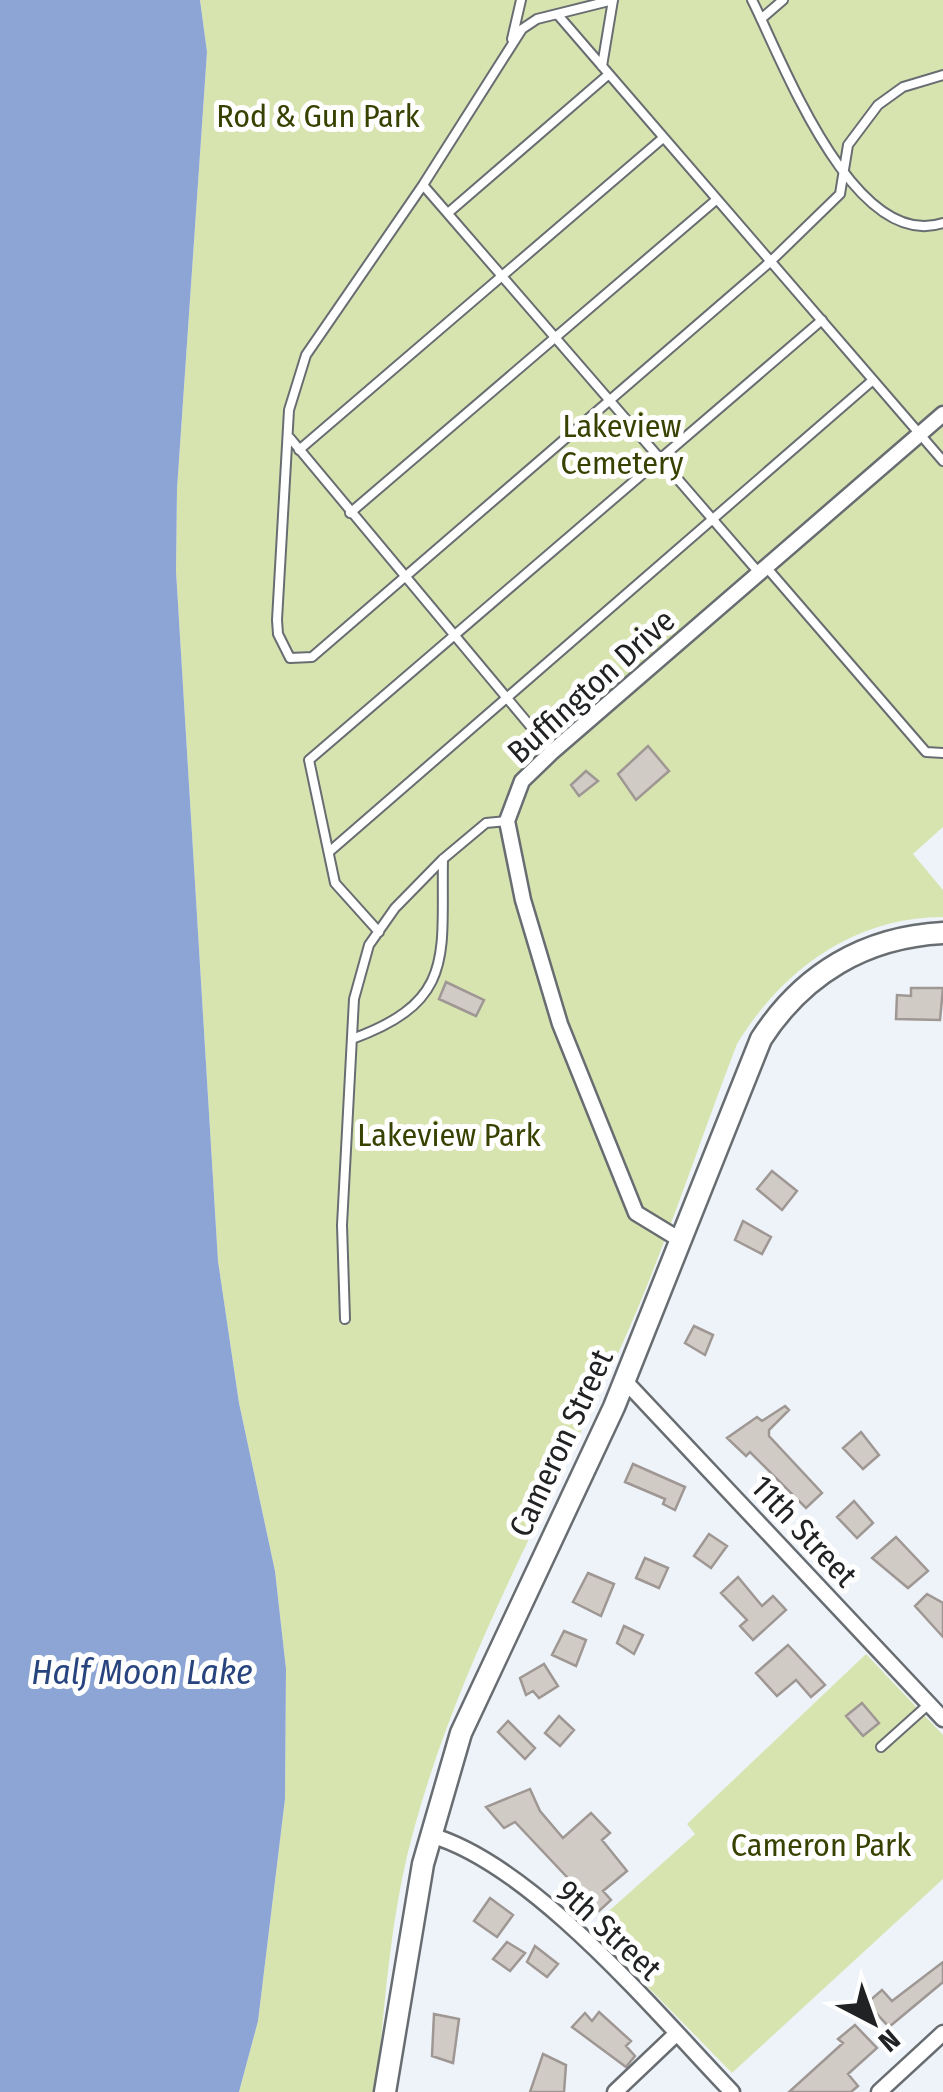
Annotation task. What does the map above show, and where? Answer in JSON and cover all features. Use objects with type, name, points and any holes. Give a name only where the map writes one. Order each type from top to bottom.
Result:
[{"type":"main road","name":"Cameron Street","points":[[385,2092],[430,1835],[468,1717],[625,1381],[746,1070],[778,1012],[804,986],[862,949],[943,933]]},
{"type":"street","name":"Buffington Drive","points":[[508,820],[522,782],[552,752],[943,414]]},
{"type":"street","points":[[508,820],[523,900],[560,1024],[636,1213],[682,1241]]},
{"type":"street","name":"11th Street","points":[[625,1381],[943,1719]]},
{"type":"street","name":"9th Street","points":[[430,1835],[485,1858],[568,1925],[732,2092]]},
{"type":"street","points":[[879,2092],[943,2033]]},
{"type":"street","points":[[615,2092],[676,2034]]},
{"type":"lane","points":[[510,48],[521,0]]},
{"type":"lane","points":[[602,66],[613,0],[536,19],[522,29],[424,185],[306,355],[288,410],[290,438],[278,634],[290,658],[312,658],[770,262],[840,194],[848,145],[878,105],[902,87],[943,75]]},
{"type":"lane","points":[[752,0],[797,98],[845,174],[878,209],[905,222],[943,223]]},
{"type":"lane","points":[[761,19],[782,0]]},
{"type":"lane","points":[[558,15],[943,461]]},
{"type":"lane","points":[[448,213],[609,74]]},
{"type":"lane","points":[[300,450],[663,138]]},
{"type":"lane","points":[[424,185],[713,519],[926,752],[943,752]]},
{"type":"lane","points":[[350,513],[716,200]]},
{"type":"lane","points":[[378,932],[335,883],[309,760],[822,320]]},
{"type":"lane","points":[[329,852],[873,380]]},
{"type":"lane","points":[[290,438],[552,752]]},
{"type":"lane","points":[[345,1319],[342,1224],[354,999],[369,945],[443,859],[486,823],[508,820]]},
{"type":"lane","points":[[352,1040],[382,1028],[418,1005],[439,970],[443,859]]},
{"type":"lane","points":[[881,1747],[929,1704]]},
{"type":"green space","points":[[200,0],[943,0],[943,827],[913,854],[943,890],[943,917],[880,926],[824,953],[776,993],[737,1044],[636,1312],[480,1645],[433,1766],[399,1894],[376,2092],[239,2092],[258,2021],[285,1799],[286,1669],[275,1571],[239,1403],[218,1261],[176,571],[177,489],[207,52]]},
{"type":"green space","name":"Cameron Park","points":[[866,1654],[943,1735],[943,1879],[732,2073],[590,1928],[695,1834],[687,1824]]},
{"type":"water","name":"Half Moon Lake","points":[[0,0],[200,0],[207,52],[177,489],[176,571],[218,1261],[239,1403],[275,1571],[286,1669],[285,1799],[258,2021],[239,2092],[0,2092]]},
{"type":"building","points":[[648,746],[669,771],[636,800],[618,774]]},
{"type":"building","points":[[586,771],[598,781],[579,796],[571,785]]},
{"type":"building","points":[[446,982],[484,1000],[476,1016],[439,999]]},
{"type":"building","points":[[911,988],[943,988],[940,1020],[896,1019],[897,995],[911,996]]},
{"type":"building","points":[[772,1171],[797,1191],[782,1210],[757,1189]]},
{"type":"building","points":[[743,1221],[771,1237],[762,1254],[735,1240]]},
{"type":"building","points":[[694,1326],[713,1335],[705,1355],[685,1343]]},
{"type":"building","points":[[785,1406],[789,1410],[769,1430],[769,1436],[822,1493],[806,1508],[750,1452],[746,1456],[727,1438],[757,1417],[762,1421]]},
{"type":"building","points":[[861,1432],[879,1455],[863,1469],[843,1448]]},
{"type":"building","points":[[633,1464],[685,1487],[675,1510],[663,1504],[665,1499],[625,1482]]},
{"type":"building","points":[[854,1501],[873,1523],[857,1538],[837,1517]]},
{"type":"building","points":[[709,1534],[727,1546],[711,1568],[694,1556]]},
{"type":"building","points":[[896,1537],[928,1571],[908,1588],[872,1558]]},
{"type":"building","points":[[645,1558],[668,1568],[659,1588],[636,1578]]},
{"type":"building","points":[[588,1573],[614,1584],[601,1616],[573,1602]]},
{"type":"building","points":[[738,1577],[762,1606],[773,1596],[786,1610],[753,1640],[740,1626],[747,1620],[721,1593]]},
{"type":"building","points":[[927,1594],[943,1603],[943,1637],[915,1606]]},
{"type":"building","points":[[624,1626],[643,1635],[634,1654],[617,1643]]},
{"type":"building","points":[[564,1631],[586,1640],[576,1666],[552,1655]]},
{"type":"building","points":[[788,1645],[825,1685],[811,1697],[796,1680],[777,1696],[756,1673]]},
{"type":"building","points":[[544,1664],[558,1686],[539,1698],[533,1691],[526,1695],[520,1678]]},
{"type":"building","points":[[862,1703],[879,1723],[863,1736],[846,1716]]},
{"type":"building","points":[[559,1716],[574,1730],[560,1746],[545,1733]]},
{"type":"building","points":[[508,1721],[535,1748],[525,1759],[498,1732]]},
{"type":"building","points":[[530,1789],[540,1811],[563,1838],[591,1813],[610,1833],[602,1840],[627,1871],[603,1891],[611,1900],[599,1911],[515,1822],[504,1828],[486,1807]]},
{"type":"building","points":[[490,1898],[513,1915],[497,1937],[474,1921]]},
{"type":"building","points":[[507,1942],[525,1953],[510,1971],[493,1959]]},
{"type":"building","points":[[535,1946],[558,1964],[547,1977],[527,1962]]},
{"type":"building","points":[[943,1962],[943,1982],[889,2027],[867,2003],[882,1990],[892,2001]]},
{"type":"building","points":[[599,2012],[631,2041],[626,2046],[635,2056],[626,2067],[572,2027],[585,2013],[592,2021]]},
{"type":"building","points":[[434,2014],[459,2019],[453,2063],[432,2056]]},
{"type":"building","points":[[855,2025],[877,2048],[848,2074],[858,2086],[851,2092],[789,2092],[843,2043],[838,2039]]},
{"type":"building","points":[[543,2054],[566,2065],[564,2092],[530,2092]]},
{"type":"park label","name":"Rod & Gun Park","points":[[318,116]]},
{"type":"park label","name":"Lakeview Cemetery","points":[[622,444]]},
{"type":"park label","name":"Lakeview Park","points":[[449,1135]]}]
